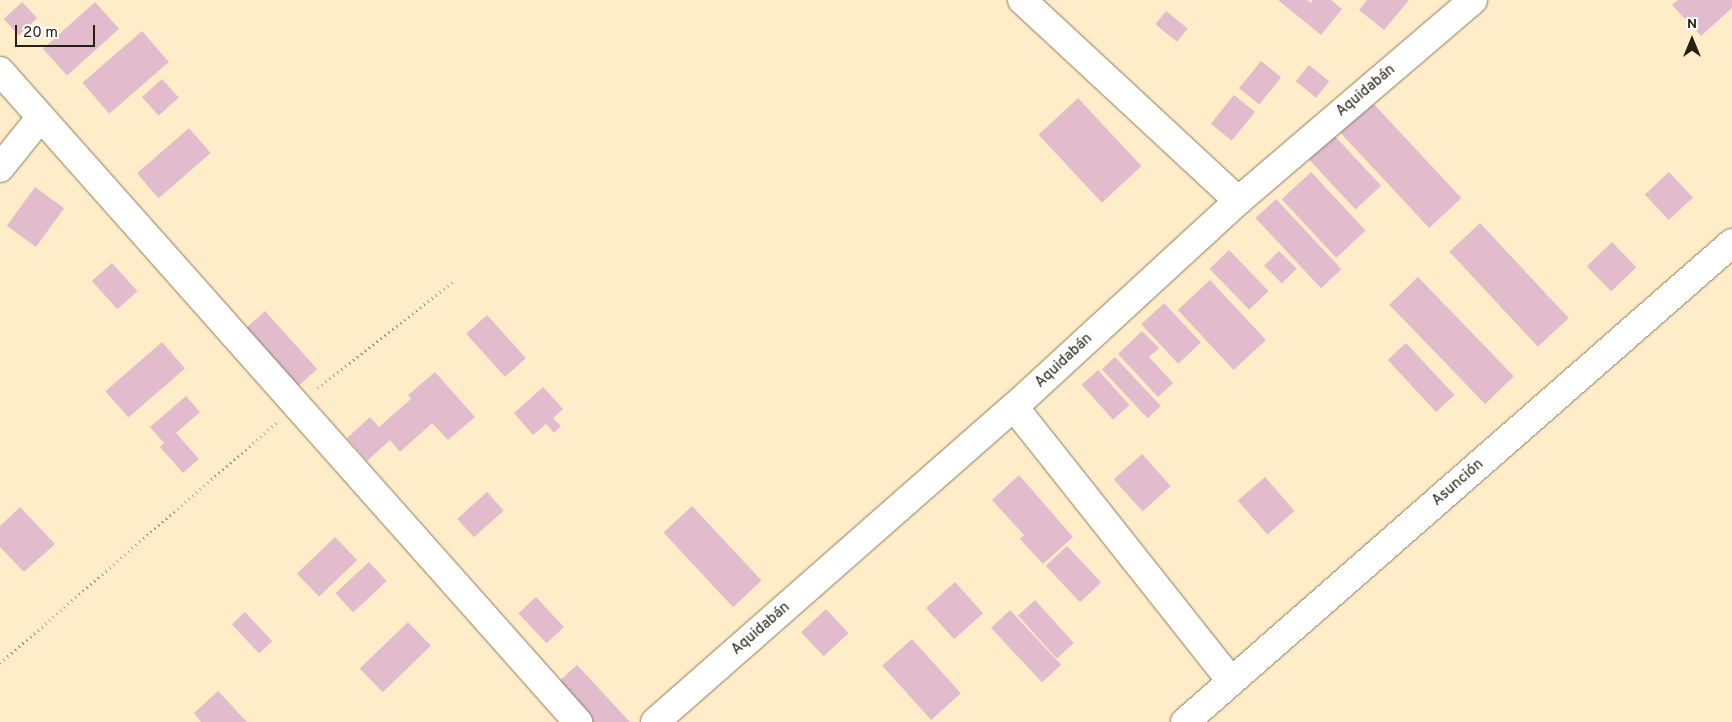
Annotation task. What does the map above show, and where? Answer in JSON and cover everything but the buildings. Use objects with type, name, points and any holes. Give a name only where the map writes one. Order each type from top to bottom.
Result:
[{"type":"street","points":[[1022,0],[1238,200]]},
{"type":"street","name":"Aquidabán","points":[[654,722],[1014,407],[1238,200],[1474,0]]},
{"type":"street","points":[[0,72],[578,722]]},
{"type":"street","points":[[0,168],[41,117]]},
{"type":"street","name":"Asunción","points":[[1185,722],[1732,243]]},
{"type":"street","points":[[1014,407],[1231,681]]},
{"type":"path","points":[[0,663],[297,405],[452,282]]}]
